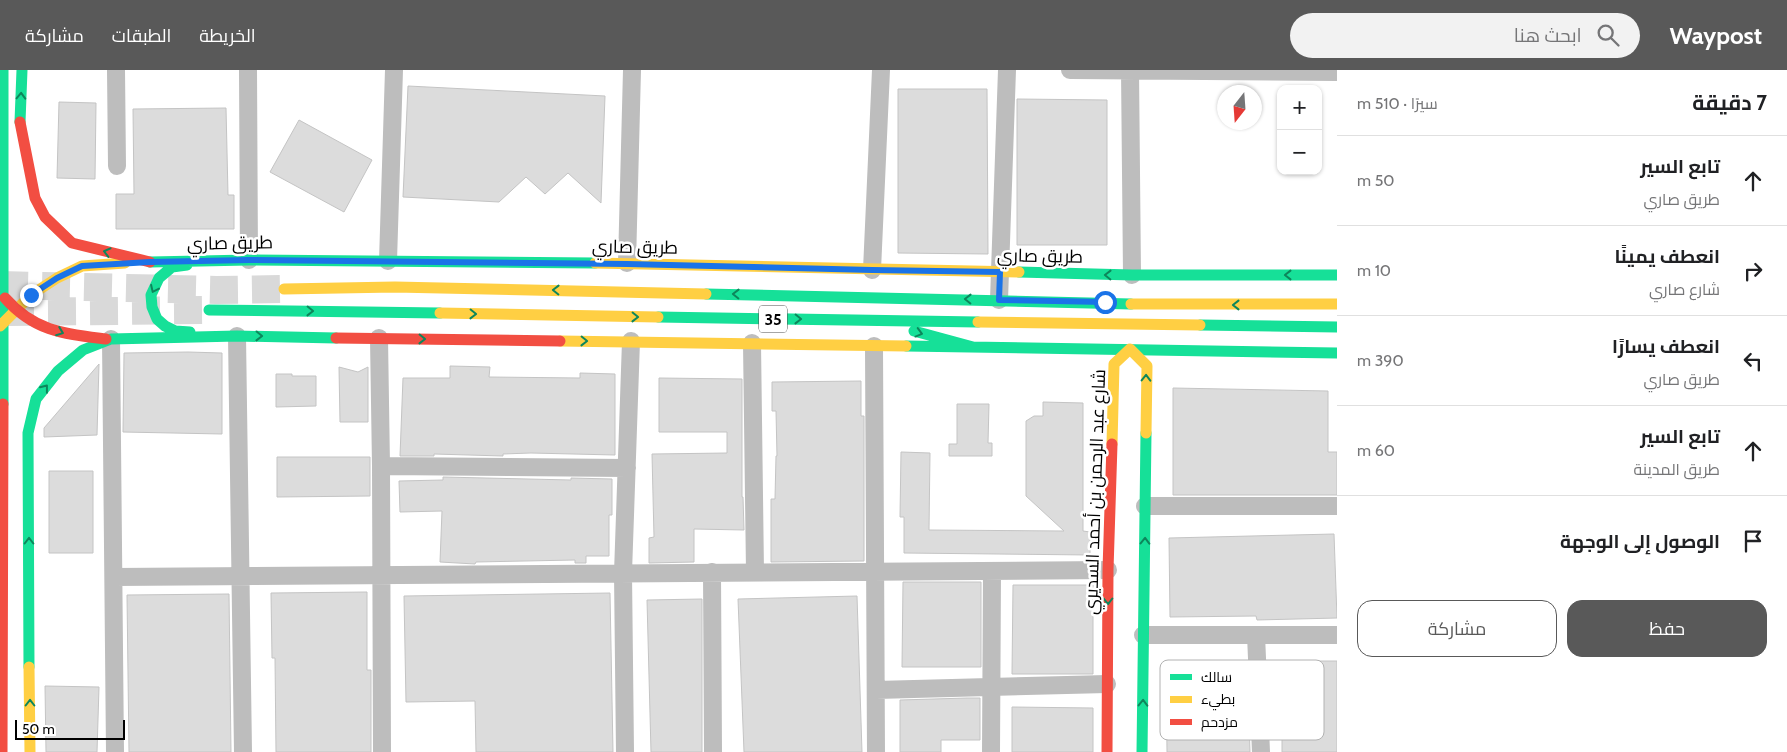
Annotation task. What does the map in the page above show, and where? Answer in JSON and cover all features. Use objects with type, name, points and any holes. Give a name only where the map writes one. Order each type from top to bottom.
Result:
[{"type":"main road","points":[[2,752],[3,70]]},
{"type":"main road","points":[[19,175],[22,70]]},
{"type":"main road","name":"طريق صاري","points":[[20,122],[35,198],[45,218],[72,243],[150,262],[249,260],[627,264],[1132,276],[1337,275]]},
{"type":"main road","points":[[0,170],[20,138]]},
{"type":"main road","points":[[0,243],[16,211]]},
{"type":"main road","points":[[227,261],[172,267],[159,278],[151,295],[152,307],[157,319],[175,331],[237,336]]},
{"type":"main road","points":[[0,326],[37,290],[82,266],[150,262]]},
{"type":"main road","name":"35","points":[[284,289],[395,287],[1170,305],[1337,304]]},
{"type":"main road","points":[[0,292],[8,302],[34,321],[67,335],[111,339],[237,336],[1337,353]]},
{"type":"main road","name":"35","points":[[209,310],[1337,328]]},
{"type":"main road","points":[[872,320],[973,347]]},
{"type":"main road","points":[[30,752],[28,433],[36,399],[58,371],[83,350],[111,339]]},
{"type":"main road","points":[[1130,349],[1147,366],[1141,456],[1145,506],[1142,752]]},
{"type":"main road","name":"شارع عبد الرحمن بن أحمد السديري","points":[[1107,752],[1108,570],[1116,455],[1114,364],[1130,349]]},
{"type":"main road","points":[[0,373],[14,399]]},
{"type":"main road","points":[[22,418],[28,433]]},
{"type":"main road","points":[[0,428],[10,434],[28,485]]},
{"type":"street","points":[[116,70],[117,166]]},
{"type":"street","points":[[248,70],[249,260]]},
{"type":"street","points":[[388,262],[394,70]]},
{"type":"street","points":[[627,264],[632,70]]},
{"type":"street","points":[[872,270],[881,70]]},
{"type":"street","points":[[999,300],[1007,70]]},
{"type":"street","points":[[1070,70],[1337,72]]},
{"type":"street","points":[[1130,70],[1132,276]]},
{"type":"street","points":[[237,336],[243,752]]},
{"type":"street","points":[[379,338],[382,466],[382,752]]},
{"type":"street","points":[[111,339],[115,752]]},
{"type":"street","points":[[625,752],[623,573],[631,341]]},
{"type":"street","points":[[752,343],[755,572]]},
{"type":"street","points":[[874,346],[876,752]]},
{"type":"street","points":[[382,466],[627,468]]},
{"type":"street","points":[[1145,506],[1337,506]]},
{"type":"street","points":[[991,752],[992,570]]},
{"type":"street","points":[[114,577],[1108,570]]},
{"type":"street","points":[[712,572],[713,752]]},
{"type":"street","points":[[1144,635],[1337,635]]},
{"type":"street","points":[[1256,635],[1257,660]]},
{"type":"street","points":[[876,690],[1107,684]]},
{"type":"building","points":[[408,86],[605,96],[601,203],[568,173],[545,194],[526,177],[499,202],[403,197]]},
{"type":"building","points":[[898,89],[987,89],[988,254],[898,253]]},
{"type":"building","points":[[1017,99],[1107,100],[1107,245],[1017,245]]},
{"type":"building","points":[[59,102],[96,103],[95,179],[57,178]]},
{"type":"building","points":[[226,108],[228,195],[234,195],[234,229],[116,229],[116,194],[134,194],[133,109]]},
{"type":"building","points":[[299,120],[372,160],[344,212],[270,172]]},
{"type":"building","points":[[124,353],[222,353],[222,434],[123,432]]},
{"type":"building","points":[[99,364],[97,435],[44,437],[44,428]]},
{"type":"building","points":[[450,366],[490,367],[489,377],[580,378],[580,373],[615,374],[615,455],[531,453],[503,454],[503,456],[434,454],[434,456],[400,456],[403,378],[450,378]]},
{"type":"building","points":[[339,367],[358,372],[368,367],[368,422],[340,422]]},
{"type":"building","points":[[276,374],[316,376],[316,406],[276,407]]},
{"type":"building","points":[[659,378],[742,379],[742,497],[744,530],[694,529],[694,562],[649,563],[649,538],[654,537],[652,454],[727,453],[727,432],[659,432]]},
{"type":"building","points":[[861,381],[861,416],[864,416],[864,561],[771,562],[771,499],[775,499],[777,456],[776,411],[772,411],[772,382]]},
{"type":"building","points":[[1173,388],[1328,391],[1328,452],[1337,452],[1337,495],[1173,495]]},
{"type":"building","points":[[1043,402],[1083,403],[1083,531],[1090,532],[1090,555],[904,553],[904,517],[900,517],[901,452],[930,453],[929,530],[1064,531],[1026,496],[1026,421],[1034,416],[1043,416]]},
{"type":"building","points":[[957,404],[989,404],[988,443],[992,443],[992,456],[949,456],[949,444],[957,444]]},
{"type":"building","points":[[277,457],[370,457],[370,496],[277,497]]},
{"type":"building","points":[[49,471],[93,471],[93,553],[49,553]]},
{"type":"building","points":[[443,477],[612,479],[612,515],[609,515],[609,556],[586,556],[586,563],[575,563],[575,560],[476,562],[475,564],[440,562],[442,511],[400,512],[399,481],[443,480]]},
{"type":"building","points":[[1334,534],[1337,618],[1257,620],[1256,616],[1170,617],[1169,538]]},
{"type":"building","points":[[903,582],[981,582],[981,667],[902,667]]},
{"type":"building","points":[[1013,585],[1093,585],[1093,674],[1012,674]]},
{"type":"building","points":[[367,592],[367,670],[371,670],[371,752],[276,752],[275,658],[272,658],[271,593]]},
{"type":"building","points":[[610,593],[613,752],[476,752],[475,701],[406,702],[404,596]]},
{"type":"building","points":[[229,594],[231,752],[129,752],[127,595]]},
{"type":"building","points":[[857,596],[862,752],[744,752],[738,599]]},
{"type":"building","points":[[702,599],[702,752],[651,752],[647,600]]},
{"type":"building","points":[[1324,661],[1337,661],[1337,752],[1282,752],[1282,740],[1324,740]]},
{"type":"building","points":[[45,686],[99,687],[97,752],[46,752]]},
{"type":"building","points":[[980,698],[980,740],[941,740],[941,752],[900,752],[900,700]]},
{"type":"building","points":[[1012,707],[1093,708],[1093,752],[1012,752]]},
{"type":"building","points":[[1167,740],[1250,740],[1250,752],[1167,752]]},
{"type":"tunnel","points":[[0,285],[216,290],[284,289]]},
{"type":"tunnel","points":[[6,312],[209,310]]},
{"type":"traffic: fast","points":[[3,70],[3,404]]},
{"type":"traffic: fast","points":[[20,122],[22,70]]},
{"type":"traffic: fast","points":[[150,262],[249,260],[595,263]]},
{"type":"traffic: fast","points":[[187,265],[172,267],[159,278],[151,295],[152,307],[157,319],[175,331],[190,332]]},
{"type":"traffic: fast","points":[[1019,272],[1132,275],[1337,275]]},
{"type":"traffic: fast","points":[[706,294],[1131,304]]},
{"type":"traffic: fast","points":[[209,310],[440,313]]},
{"type":"traffic: fast","points":[[658,317],[978,322]]},
{"type":"traffic: fast","points":[[1200,325],[1337,327]]},
{"type":"traffic: fast","points":[[914,331],[973,347]]},
{"type":"traffic: fast","points":[[28,433],[36,399],[58,371],[83,350],[111,339],[237,336],[336,338]]},
{"type":"traffic: fast","points":[[906,346],[1337,353]]},
{"type":"traffic: fast","points":[[28,433],[29,667]]},
{"type":"traffic: fast","points":[[1142,752],[1146,433]]},
{"type":"traffic: slow","points":[[0,326],[31,295],[57,278],[82,266],[125,263]]},
{"type":"traffic: slow","points":[[595,263],[1019,272]]},
{"type":"traffic: slow","points":[[284,289],[395,287],[706,294]]},
{"type":"traffic: slow","points":[[1131,304],[1337,304]]},
{"type":"traffic: slow","points":[[440,313],[658,317]]},
{"type":"traffic: slow","points":[[978,322],[1200,325]]},
{"type":"traffic: slow","points":[[560,341],[906,346]]},
{"type":"traffic: slow","points":[[1112,444],[1114,364],[1130,349],[1147,366],[1146,433]]},
{"type":"traffic: slow","points":[[29,667],[30,752]]},
{"type":"traffic: jam","points":[[20,122],[35,198],[45,217],[72,243],[150,262]]},
{"type":"traffic: jam","points":[[5,298],[16,309],[39,325],[64,333],[106,339]]},
{"type":"traffic: jam","points":[[336,338],[560,341]]},
{"type":"traffic: jam","points":[[2,752],[3,404]]},
{"type":"traffic: jam","points":[[1107,752],[1108,570],[1112,444]]},
{"type":"route","points":[[31,295],[57,278],[82,266],[150,262],[249,260],[627,264],[1000,272],[999,300],[1105,302]]}]
